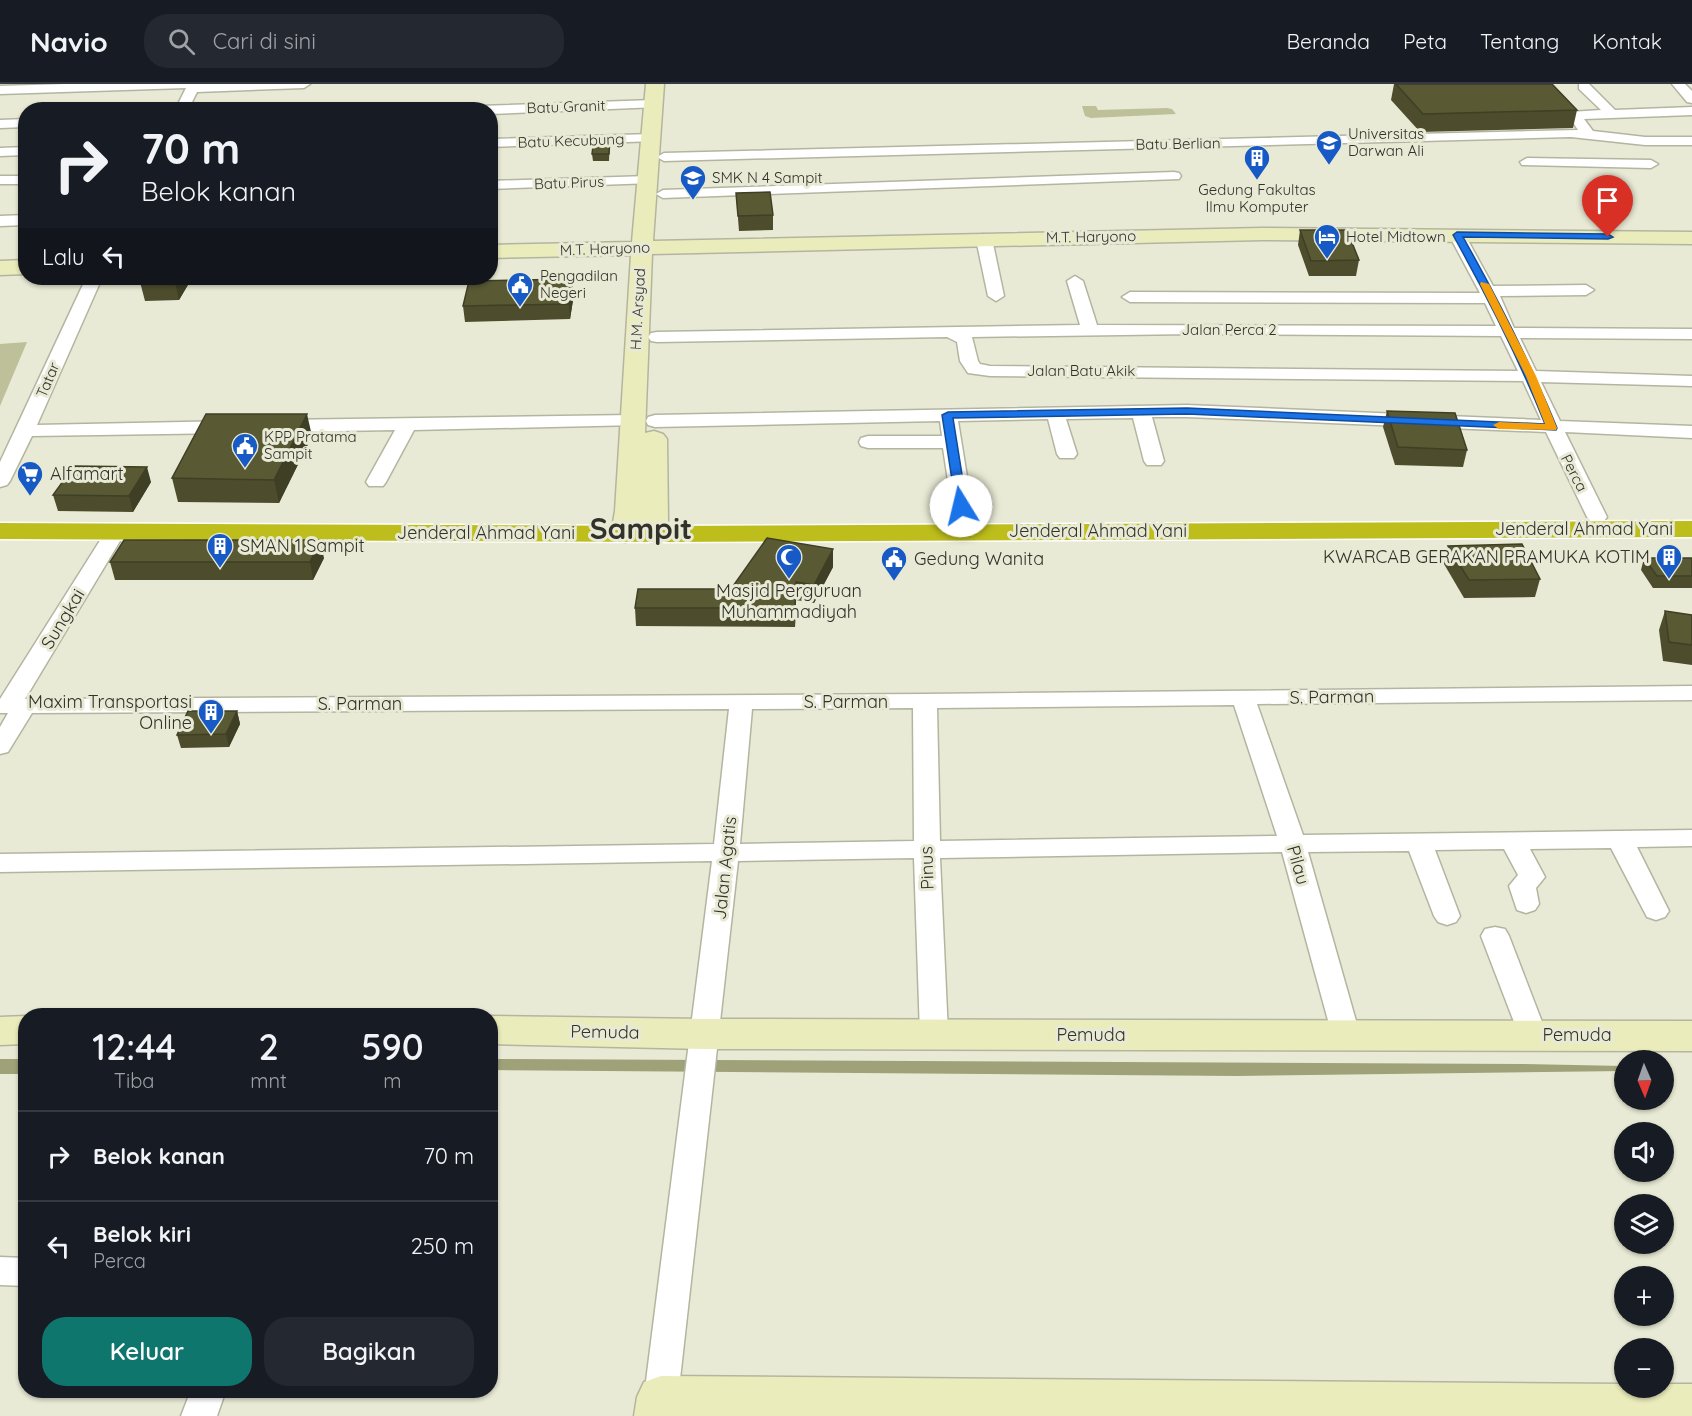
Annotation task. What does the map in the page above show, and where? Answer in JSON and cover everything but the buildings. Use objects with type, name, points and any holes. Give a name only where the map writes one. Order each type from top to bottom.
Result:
[{"type":"highway","name":"Jenderal Ahmad Yani","points":[[0,517],[640,528],[963,520],[998,526]]},
{"type":"highway","name":"Jenderal Ahmad Yani","points":[[1392,524],[1597,517],[1692,517]]},
{"type":"highway","name":"Jenderal Ahmad Yani","points":[[0,531],[1392,524],[1692,529]]},
{"type":"street","points":[[0,90],[304,84]]},
{"type":"street","name":"H.M. Arsyad","points":[[640,528],[658,147],[668,84]]},
{"type":"street","points":[[1678,84],[1692,99]]},
{"type":"street","points":[[184,102],[191,86]]},
{"type":"street","points":[[1584,86],[1610,112]]},
{"type":"street","name":"H.M. Arsyad","points":[[654,94],[658,147]]},
{"type":"street","name":"Batu Granit","points":[[498,108],[654,94]]},
{"type":"street","points":[[1588,134],[1575,115],[1610,112],[1692,111]]},
{"type":"street","points":[[0,124],[18,123]]},
{"type":"street","name":"Batu Berlian","points":[[658,147],[1588,134],[1627,140],[1692,141]]},
{"type":"street","points":[[1527,162],[1655,169],[1627,140]]},
{"type":"street","name":"Batu Kecubung","points":[[498,143],[658,147]]},
{"type":"street","points":[[0,152],[18,151]]},
{"type":"street","name":"Batu Pirus","points":[[498,185],[777,188],[1174,176]]},
{"type":"street","points":[[0,180],[18,180]]},
{"type":"street","points":[[0,221],[18,220]]},
{"type":"street","name":"M.T. Haryono","points":[[498,252],[1294,233],[1692,238]]},
{"type":"street","name":"Perca","points":[[1457,235],[1491,295],[1531,376],[1552,428],[1597,517]]},
{"type":"street","points":[[984,239],[996,296]]},
{"type":"street","points":[[0,268],[18,267]]},
{"type":"street","points":[[1075,282],[1089,331]]},
{"type":"street","name":"Tatar","points":[[0,481],[91,285]]},
{"type":"street","points":[[1130,297],[1491,295],[1586,290]]},
{"type":"street","points":[[650,348],[950,332]]},
{"type":"street","name":"Jalan Perca 2","points":[[950,332],[1692,334]]},
{"type":"street","name":"Jalan Batu Akik","points":[[950,332],[965,339],[971,366],[978,370],[1531,376]]},
{"type":"street","points":[[1531,376],[1692,381]]},
{"type":"street","points":[[1141,412],[1154,461]]},
{"type":"street","points":[[25,431],[1198,412],[1692,432]]},
{"type":"street","points":[[1055,413],[1067,454]]},
{"type":"street","points":[[948,415],[963,520]]},
{"type":"street","points":[[376,482],[407,425]]},
{"type":"street","points":[[868,442],[951,442]]},
{"type":"street","name":"Sungkai","points":[[0,747],[11,706],[116,531]]},
{"type":"street","name":"S. Parman","points":[[11,706],[925,701],[1692,693]]},
{"type":"street","name":"Pilau","points":[[1243,698],[1293,844],[1346,1035]]},
{"type":"street","name":"Pinus","points":[[925,701],[927,849],[934,1034]]},
{"type":"street","name":"Jalan Agatis","points":[[659,1406],[701,1087],[704,1045],[728,852],[741,702]]},
{"type":"street","points":[[0,863],[1692,838]]},
{"type":"street","points":[[1620,839],[1656,911]]},
{"type":"street","points":[[1514,841],[1532,877],[1521,886],[1526,904]]},
{"type":"street","points":[[1419,842],[1447,916]]},
{"type":"street","points":[[1495,936],[1533,1035]]},
{"type":"street","points":[[0,1031],[18,1030]]},
{"type":"street","name":"Pemuda","points":[[498,1031],[704,1045],[934,1034],[1692,1036]]},
{"type":"street","points":[[0,1272],[18,1272]]},
{"type":"street","points":[[199,1416],[206,1398]]},
{"type":"street","points":[[659,1406],[1495,1411],[1692,1405]]},
{"type":"shaded area","points":[[1082,106],[1096,106],[1098,110],[1167,108],[1172,109],[1176,114],[1091,118],[1085,116]]},
{"type":"shaded area","points":[[27,342],[0,406],[0,344]]},
{"type":"shaded area","points":[[0,1059],[18,1059],[18,1074],[0,1074]]},
{"type":"shaded area","points":[[498,1059],[1520,1064],[1614,1066],[1614,1071],[1237,1076],[498,1070]]},
{"type":"slow traffic","points":[[1485,284],[1531,376],[1552,428],[1499,425]]},
{"type":"place","name":"Universitas Darwan Ali","points":[[1329,166]]},
{"type":"place","name":"Gedung Fakultas Ilmu Komputer","points":[[1257,181]]},
{"type":"place","name":"SMK N 4 Sampit","points":[[693,201]]},
{"type":"place","name":"Hotel Midtown","points":[[1327,260]]},
{"type":"place","name":"Pengadilan Negeri","points":[[520,308]]},
{"type":"place","name":"KPP Pratama Sampit","points":[[245,469]]},
{"type":"place","name":"Alfamart","points":[[30,497]]},
{"type":"place","name":"SMAN 1 Sampit","points":[[220,569]]},
{"type":"place","name":"Masjid Perguruan Muhammadiyah","points":[[789,580]]},
{"type":"place","name":"KWARCAB GERAKAN PRAMUKA KOTIM","points":[[1669,580]]},
{"type":"place","name":"Gedung Wanita","points":[[894,582]]},
{"type":"place","name":"Maxim Transportasi Online","points":[[211,735]]},
{"type":"district","name":"Sampit","points":[[641,529]]},
{"type":"route","points":[[961,506],[948,415],[1187,411],[1552,428],[1531,376],[1493,298],[1457,235],[1608,237]]}]
